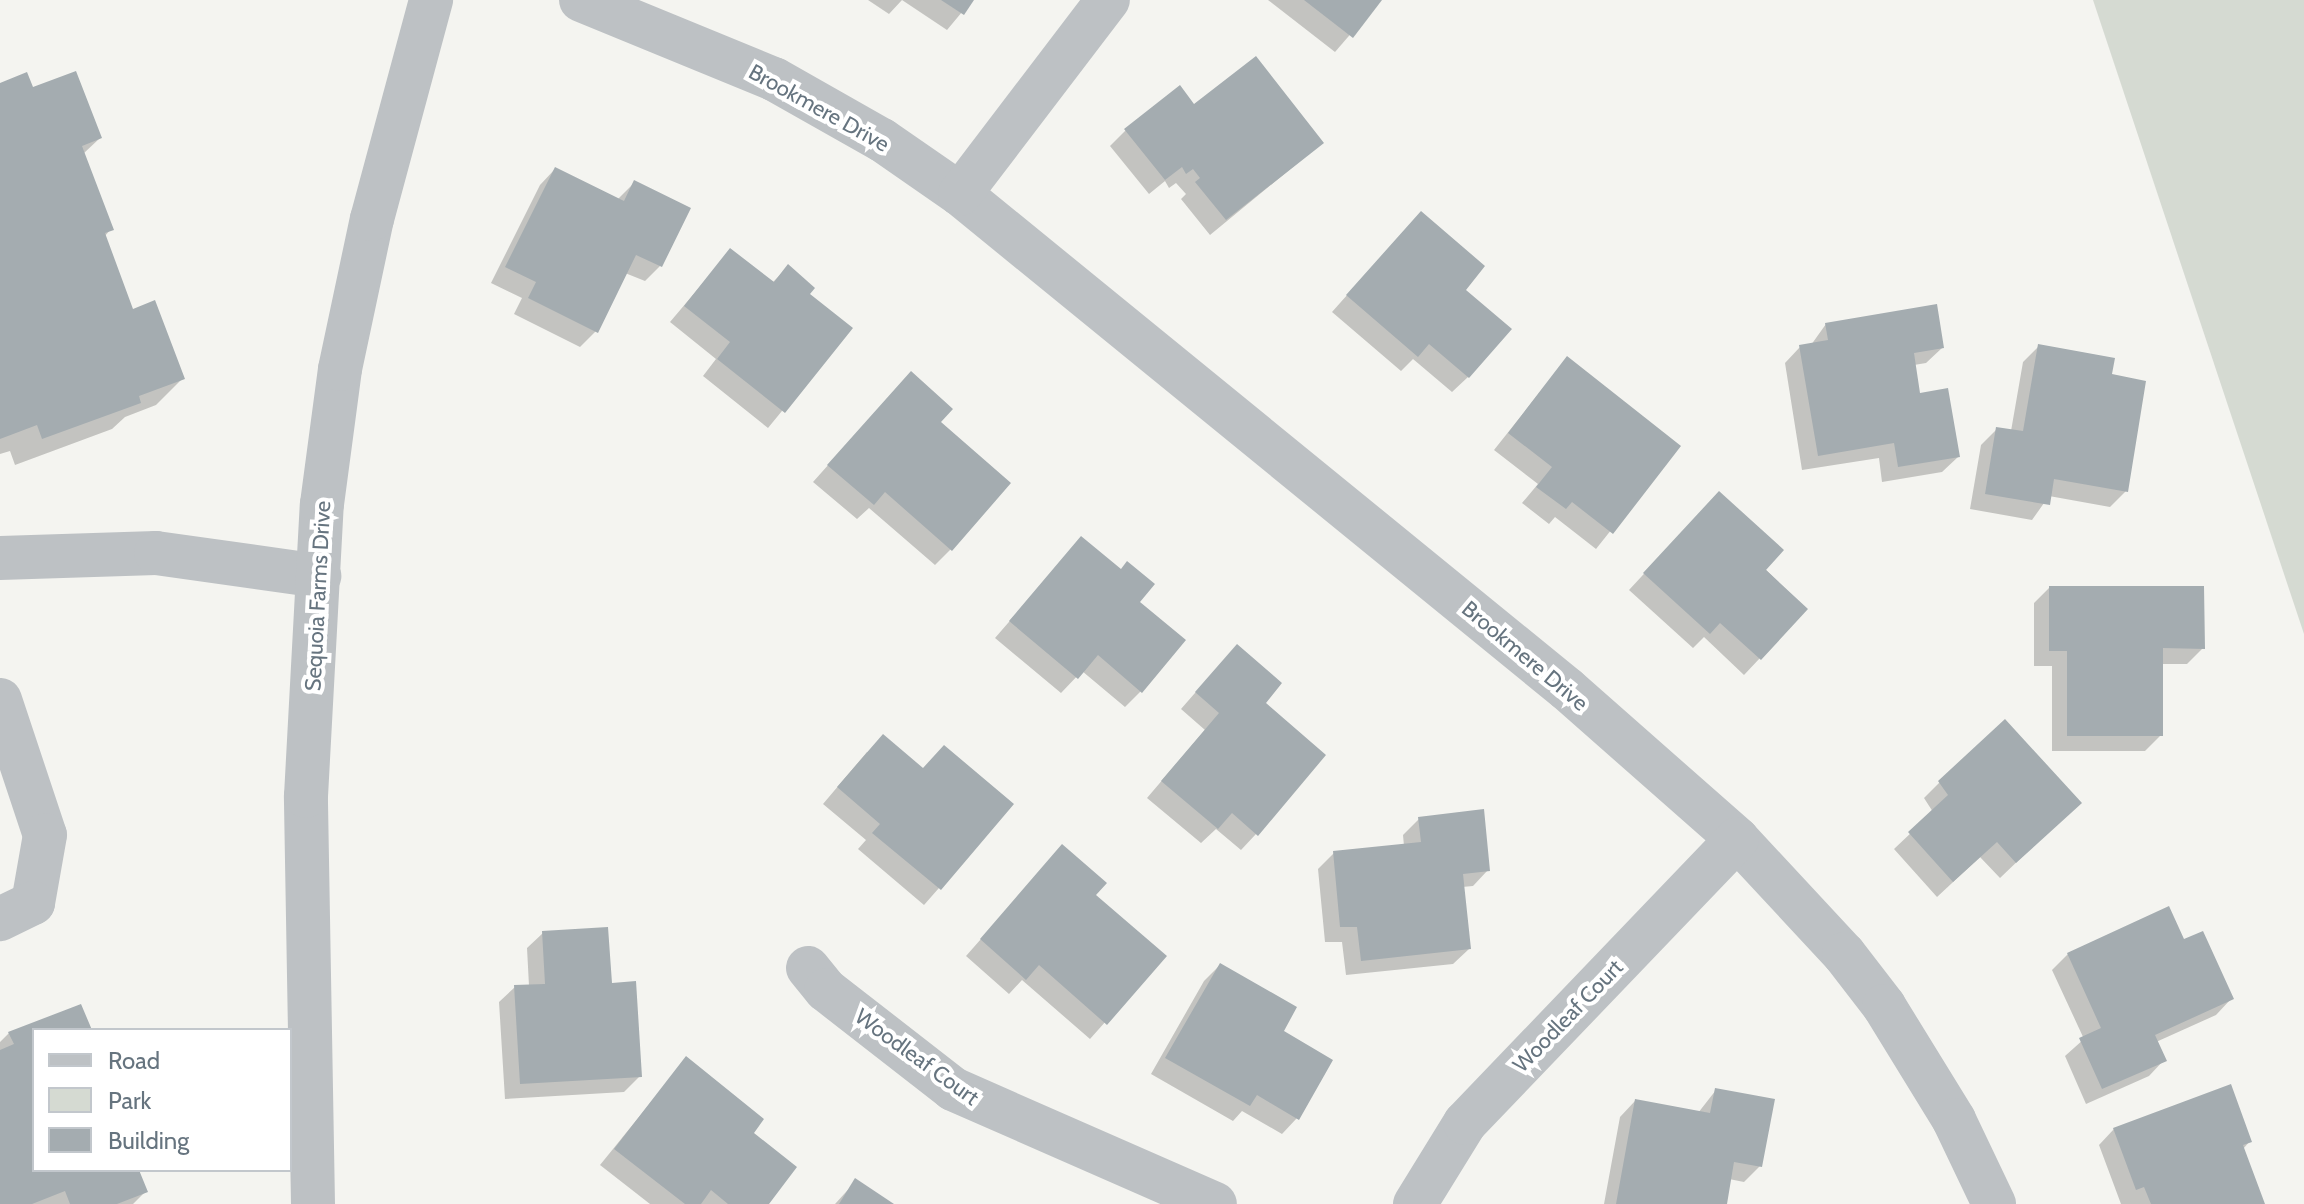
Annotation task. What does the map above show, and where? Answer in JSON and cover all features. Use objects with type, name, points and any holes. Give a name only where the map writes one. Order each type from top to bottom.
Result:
[{"type":"street","name":"Sequoia Farms Drive","points":[[313,1204],[306,796],[319,576],[340,369],[372,219],[431,0]]},
{"type":"street","name":"Brookmere Drive","points":[[581,0],[774,79],[882,140],[960,194],[1567,689],[1737,839],[1844,954],[1884,1006],[1954,1120],[1994,1204]]},
{"type":"street","points":[[960,194],[1108,0]]},
{"type":"street","points":[[0,558],[156,553],[319,576]]},
{"type":"street","points":[[0,700],[45,835],[33,903],[0,919]]},
{"type":"street","name":"Woodleaf Court","points":[[1415,1204],[1465,1123],[1737,839]]},
{"type":"street","name":"Woodleaf Court","points":[[808,968],[826,990],[953,1089],[1215,1204]]},
{"type":"green space","points":[[2093,0],[2304,0],[2304,634]]},
{"type":"building","points":[[941,0],[974,0],[964,15]]},
{"type":"building","points":[[1304,0],[1382,0],[1353,38]]},
{"type":"building","points":[[1256,56],[1324,143],[1226,220],[1195,182],[1200,178],[1193,169],[1186,174],[1182,167],[1165,180],[1124,129],[1180,85],[1194,104]]},
{"type":"building","points":[[76,71],[102,138],[82,146],[114,230],[105,233],[133,309],[155,300],[185,379],[139,396],[141,403],[42,439],[37,425],[0,439],[0,83],[27,72],[33,87]]},
{"type":"building","points":[[555,167],[624,201],[634,180],[691,208],[662,267],[636,255],[598,333],[528,298],[536,282],[505,267]]},
{"type":"building","points":[[1421,211],[1485,266],[1466,290],[1512,329],[1469,378],[1429,344],[1418,357],[1346,295]]},
{"type":"building","points":[[730,248],[774,282],[788,264],[815,288],[810,294],[853,328],[785,413],[717,359],[730,342],[684,306]]},
{"type":"building","points":[[1937,304],[1944,348],[1914,353],[1920,393],[1948,388],[1960,457],[1898,467],[1894,443],[1818,456],[1799,345],[1828,340],[1825,323]]},
{"type":"building","points":[[2038,344],[2115,358],[2112,374],[2146,381],[2128,492],[2054,479],[2050,505],[1985,494],[1996,427],[2023,431]]},
{"type":"building","points":[[1567,356],[1681,446],[1613,534],[1572,502],[1566,509],[1536,487],[1552,467],[1508,433]]},
{"type":"building","points":[[911,371],[953,409],[941,422],[1011,483],[952,551],[885,492],[874,505],[827,465]]},
{"type":"building","points":[[1719,491],[1784,550],[1766,570],[1808,609],[1761,660],[1720,623],[1710,634],[1643,573]]},
{"type":"building","points":[[1081,536],[1121,569],[1127,561],[1155,584],[1140,602],[1186,640],[1142,693],[1098,655],[1078,679],[1009,621]]},
{"type":"building","points":[[2049,586],[2204,586],[2205,649],[2163,648],[2163,736],[2067,736],[2067,651],[2049,651]]},
{"type":"building","points":[[1237,644],[1282,683],[1266,703],[1326,755],[1258,836],[1232,813],[1218,829],[1161,781],[1219,713],[1195,692]]},
{"type":"building","points":[[2005,719],[2082,803],[2016,863],[1997,842],[1953,882],[1908,832],[1948,795],[1938,781]]},
{"type":"building","points":[[883,734],[923,768],[944,745],[1014,804],[941,890],[872,833],[880,824],[837,787]]},
{"type":"building","points":[[1484,809],[1490,871],[1463,874],[1471,949],[1361,961],[1357,927],[1340,927],[1333,851],[1421,842],[1418,817]]},
{"type":"building","points":[[1062,844],[1107,883],[1096,895],[1167,956],[1107,1025],[1039,965],[1026,980],[980,939]]},
{"type":"building","points":[[2169,906],[2184,939],[2203,931],[2234,999],[2155,1035],[2167,1061],[2102,1089],[2079,1038],[2101,1028],[2067,953]]},
{"type":"building","points":[[608,927],[612,983],[636,981],[642,1077],[520,1084],[514,985],[545,984],[542,931]]},
{"type":"building","points":[[1220,963],[1297,1007],[1284,1031],[1333,1060],[1299,1120],[1257,1095],[1250,1106],[1165,1058]]},
{"type":"building","points":[[81,1004],[91,1028],[32,1028],[32,1172],[140,1172],[148,1192],[117,1204],[70,1204],[65,1191],[32,1204],[0,1204],[0,1050],[14,1044],[8,1032]]},
{"type":"building","points":[[686,1056],[764,1119],[754,1133],[797,1167],[769,1204],[728,1204],[711,1190],[701,1204],[685,1204],[614,1149]]},
{"type":"building","points":[[2231,1084],[2252,1142],[2243,1145],[2265,1204],[2151,1204],[2144,1187],[2136,1190],[2113,1128]]},
{"type":"building","points":[[1715,1088],[1775,1099],[1762,1167],[1734,1162],[1727,1204],[1616,1204],[1635,1099],[1710,1113]]},
{"type":"building","points":[[855,1178],[894,1204],[839,1204]]}]
